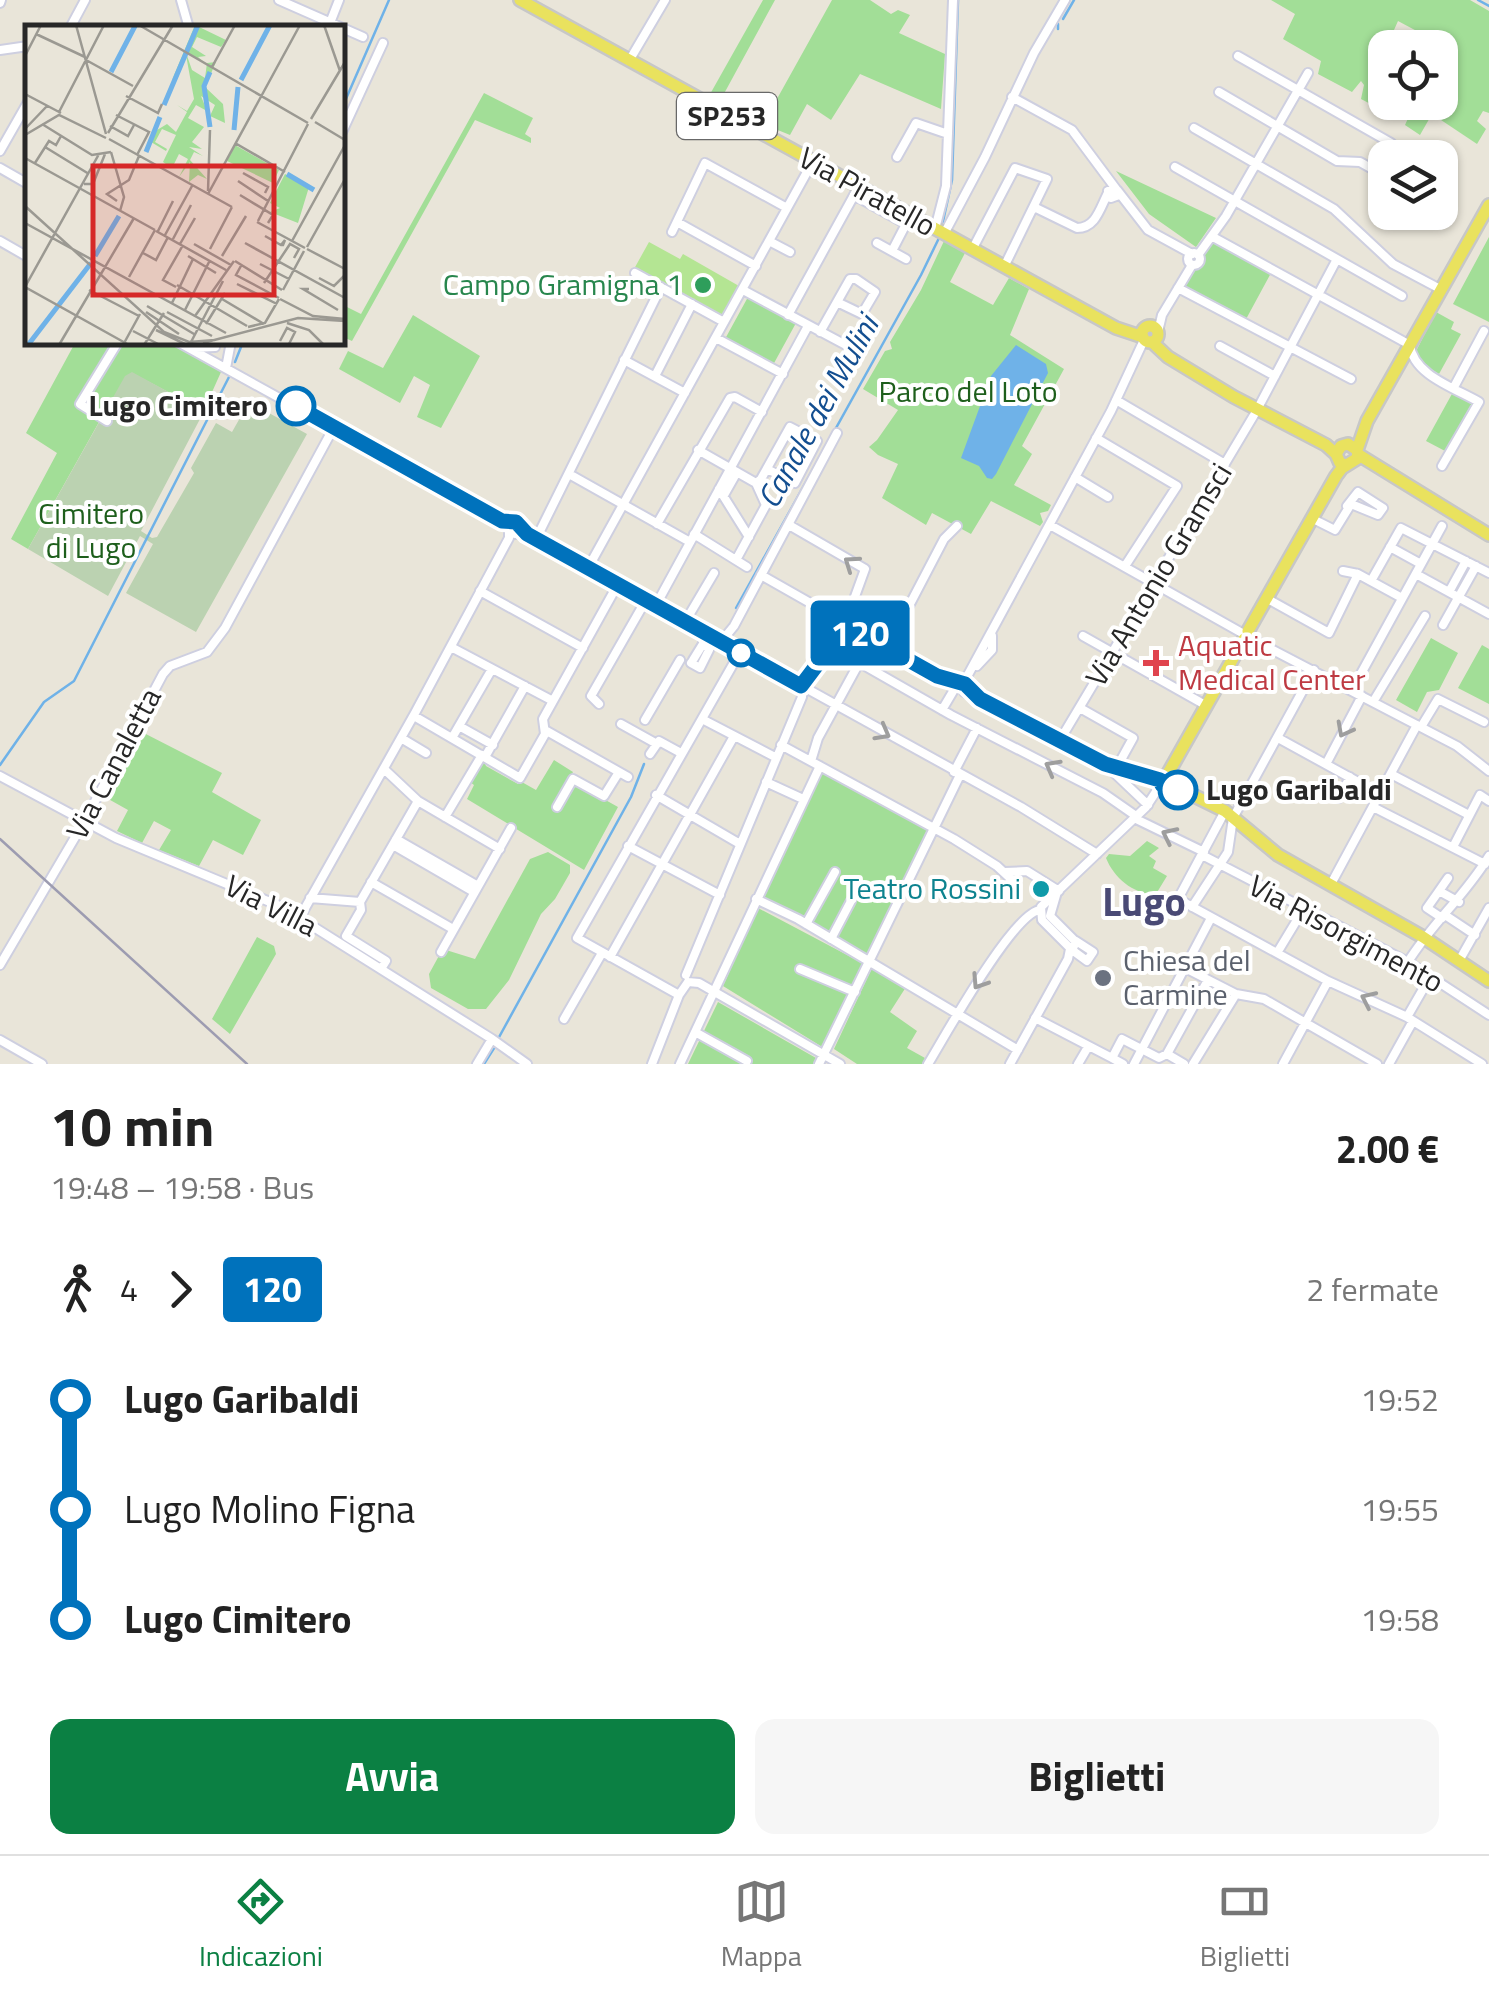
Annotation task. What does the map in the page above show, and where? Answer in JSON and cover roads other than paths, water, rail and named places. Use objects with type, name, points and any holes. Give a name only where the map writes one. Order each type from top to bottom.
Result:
[{"type":"main road","name":"Via Piratello","points":[[520,0],[856,191],[1110,324],[1149,337]]},
{"type":"main road","points":[[1489,205],[1410,345],[1409,363],[1393,376],[1347,454],[1164,781],[1229,814],[1278,855],[1424,937],[1489,980]]},
{"type":"main road","points":[[1149,337],[1258,408],[1489,535]]},
{"type":"street","points":[[72,25],[85,0]]},
{"type":"street","points":[[181,0],[188,25]]},
{"type":"street","points":[[279,0],[329,24],[340,0]]},
{"type":"street","points":[[629,62],[665,0]]},
{"type":"street","points":[[939,232],[946,186],[953,0]]},
{"type":"street","points":[[939,232],[985,157],[1012,97],[1065,0]]},
{"type":"street","points":[[345,30],[363,37]]},
{"type":"street","points":[[345,126],[383,44]]},
{"type":"street","points":[[0,50],[25,46]]},
{"type":"street","points":[[1238,56],[1385,140]]},
{"type":"street","points":[[942,710],[981,657],[989,654],[992,632],[1190,258],[1213,237],[1308,73]]},
{"type":"street","points":[[1219,92],[1337,161],[1360,162],[1368,167]]},
{"type":"street","points":[[1012,97],[1072,130],[1112,189],[1148,230],[1190,258]]},
{"type":"street","points":[[0,151],[25,107]]},
{"type":"street","points":[[896,157],[916,123],[948,134]]},
{"type":"street","points":[[1194,128],[1340,214],[1397,266],[1442,290]]},
{"type":"street","points":[[672,232],[705,163],[788,208]]},
{"type":"street","points":[[588,568],[812,163]]},
{"type":"street","points":[[1176,167],[1402,296]]},
{"type":"street","points":[[0,168],[25,182]]},
{"type":"street","points":[[972,250],[1015,168],[1047,179],[1004,267]]},
{"type":"street","points":[[1034,206],[1084,228],[1092,223],[1112,189]]},
{"type":"street","points":[[788,314],[856,191],[906,224],[892,251]]},
{"type":"street","points":[[677,222],[756,266]]},
{"type":"street","points":[[1213,237],[1410,345]]},
{"type":"street","points":[[769,240],[790,252]]},
{"type":"street","points":[[0,241],[25,255]]},
{"type":"street","points":[[877,243],[906,259]]},
{"type":"street","points":[[1149,337],[1178,288],[1190,258]]},
{"type":"street","name":"Via Antonio Gramsci","points":[[1060,740],[1258,408],[1337,259]]},
{"type":"street","points":[[1385,286],[1397,266]]},
{"type":"street","points":[[635,272],[724,322]]},
{"type":"street","points":[[820,332],[837,302],[851,278],[875,292],[862,314],[837,302]]},
{"type":"street","points":[[300,917],[516,531],[569,474],[661,287]]},
{"type":"street","points":[[1178,288],[1351,379]]},
{"type":"street","points":[[742,290],[858,351]]},
{"type":"street","points":[[655,376],[692,304]]},
{"type":"street","points":[[656,605],[734,470],[808,326]]},
{"type":"street","points":[[1454,387],[1484,331]]},
{"type":"street","points":[[716,338],[783,374]]},
{"type":"street","points":[[107,421],[80,404],[116,345]]},
{"type":"street","points":[[182,345],[218,345],[213,361]]},
{"type":"street","points":[[182,345],[1021,807],[1097,854]]},
{"type":"street","points":[[1220,346],[1275,376]]},
{"type":"street","points":[[213,361],[229,347]]},
{"type":"street","points":[[226,368],[229,347]]},
{"type":"street","points":[[624,360],[685,393]]},
{"type":"street","points":[[1409,363],[1489,407]]},
{"type":"street","points":[[657,524],[732,396],[762,412]]},
{"type":"street","points":[[1116,400],[1225,464]]},
{"type":"street","points":[[1442,466],[1479,402]]},
{"type":"street","name":"Via Canaletta","points":[[0,965],[84,822],[154,689],[170,666],[208,652],[225,628],[334,427]]},
{"type":"street","points":[[756,483],[790,427],[817,441],[795,483],[767,469]]},
{"type":"street","points":[[710,639],[724,637],[734,626],[836,433]]},
{"type":"street","points":[[1096,438],[1177,486],[1125,566]]},
{"type":"street","points":[[698,450],[756,483],[766,507],[736,560]]},
{"type":"street","points":[[569,474],[657,524],[747,568]]},
{"type":"street","points":[[1075,477],[1108,497]]},
{"type":"street","points":[[722,492],[749,537]]},
{"type":"street","points":[[1315,520],[1335,530],[1348,506]]},
{"type":"street","points":[[789,524],[864,570],[848,612],[847,631],[801,686]]},
{"type":"street","points":[[1050,525],[1246,635],[1457,746],[1489,771]]},
{"type":"street","points":[[887,648],[944,539],[957,526]]},
{"type":"street","points":[[1352,690],[1442,526]]},
{"type":"street","points":[[1370,581],[1401,528],[1489,573]]},
{"type":"street","points":[[1390,547],[1421,564]]},
{"type":"street","points":[[1449,592],[1466,561]]},
{"type":"street","points":[[1444,625],[1476,566]]},
{"type":"street","points":[[1343,571],[1358,574],[1402,598]]},
{"type":"street","points":[[685,622],[714,573]]},
{"type":"street","points":[[1266,598],[1329,633],[1358,574]]},
{"type":"street","points":[[1416,574],[1489,614]]},
{"type":"street","points":[[762,575],[837,618],[847,631],[865,636],[1105,764],[1164,781],[1148,805],[1043,907],[1039,916],[1049,930],[1072,947]]},
{"type":"street","points":[[414,716],[520,778],[545,730],[543,719],[618,584]]},
{"type":"street","points":[[480,591],[583,648]]},
{"type":"street","points":[[599,704],[591,697],[646,600]]},
{"type":"street","points":[[1373,702],[1425,616]]},
{"type":"street","points":[[680,994],[577,938],[702,719],[736,650],[734,626]]},
{"type":"street","points":[[1083,636],[1207,706]]},
{"type":"street","points":[[694,681],[695,664],[710,639]]},
{"type":"street","points":[[451,647],[553,701]]},
{"type":"street","name":"Via Risorgimento","points":[[832,647],[942,710],[1104,794],[1134,818],[1218,865],[1408,962],[1489,1015]]},
{"type":"street","points":[[646,720],[680,660],[695,664]]},
{"type":"street","points":[[680,1064],[803,799],[815,764],[814,746],[859,663]]},
{"type":"street","points":[[452,738],[492,669]]},
{"type":"street","points":[[1314,670],[1278,738],[1213,834],[1178,899],[1328,981],[1410,1019],[1482,1064]]},
{"type":"street","points":[[445,817],[526,686]]},
{"type":"street","points":[[652,1064],[804,694],[801,686]]},
{"type":"street","points":[[1326,764],[1362,696]]},
{"type":"street","points":[[1331,884],[1438,698],[1484,722]]},
{"type":"street","points":[[1080,708],[1133,738],[1117,767]]},
{"type":"street","points":[[702,719],[776,758]]},
{"type":"street","points":[[621,724],[657,744]]},
{"type":"street","points":[[459,726],[492,745]]},
{"type":"street","points":[[820,1064],[935,829],[977,728]]},
{"type":"street","points":[[545,730],[624,774],[604,796],[574,778],[557,807]]},
{"type":"street","points":[[401,738],[426,754]]},
{"type":"street","points":[[564,1019],[734,738]]},
{"type":"street","points":[[1278,738],[1380,794]]},
{"type":"street","points":[[650,754],[660,741],[681,754]]},
{"type":"street","points":[[781,745],[935,829],[1011,879]]},
{"type":"street","points":[[1105,764],[1148,805]]},
{"type":"street","points":[[384,769],[418,801],[500,849]]},
{"type":"street","points":[[1391,774],[1469,814]]},
{"type":"street","name":"Via Villa","points":[[0,776],[84,822],[228,882],[300,917],[527,1064]]},
{"type":"street","points":[[1338,798],[1350,777]]},
{"type":"street","points":[[766,782],[803,799]]},
{"type":"street","points":[[656,795],[740,844]]},
{"type":"street","points":[[1453,846],[1480,795],[1489,801]]},
{"type":"street","points":[[381,968],[386,961],[346,936],[361,910],[360,902],[418,801]]},
{"type":"street","points":[[1373,807],[1488,862],[1459,902],[1424,937],[1408,962]]},
{"type":"street","points":[[1192,907],[1228,852],[1229,814]]},
{"type":"street","points":[[441,952],[512,828]]},
{"type":"street","points":[[394,842],[476,889]]},
{"type":"street","points":[[628,846],[720,895]]},
{"type":"street","points":[[1003,872],[1027,871],[1058,892]]},
{"type":"street","points":[[806,924],[835,872]]},
{"type":"street","points":[[1448,878],[1427,908],[1475,935]]},
{"type":"street","points":[[371,882],[454,929]]},
{"type":"street","points":[[1438,890],[1459,902]]},
{"type":"street","points":[[1058,892],[1050,916],[1072,947]]},
{"type":"street","points":[[310,898],[360,902]]},
{"type":"street","points":[[756,899],[806,924],[1018,1050]]},
{"type":"street","points":[[831,939],[851,901]]},
{"type":"street","points":[[928,1064],[1003,945],[1029,913],[1043,907]]},
{"type":"street","points":[[1277,953],[1303,910]]},
{"type":"street","points":[[1459,961],[1487,914]]},
{"type":"street","points":[[1134,1064],[1212,918]]},
{"type":"street","points":[[1010,1064],[1072,947]]},
{"type":"street","points":[[800,968],[855,992]]},
{"type":"street","points":[[1187,969],[1236,994],[1264,999],[1377,1064]]},
{"type":"street","points":[[1389,1064],[1430,977]]},
{"type":"street","points":[[690,979],[840,1064]]},
{"type":"street","points":[[1112,1058],[1122,1039],[1161,1059],[1208,980]]},
{"type":"street","points":[[1284,1064],[1328,981]]},
{"type":"street","points":[[1193,1064],[1236,994]]},
{"type":"street","points":[[1035,1018],[1122,1064]]},
{"type":"street","points":[[695,1032],[747,1061]]},
{"type":"street","points":[[477,1064],[492,1038]]},
{"type":"street","points":[[0,1040],[42,1064]]},
{"type":"street","points":[[1078,1064],[1088,1047]]},
{"type":"street","points":[[1167,1054],[1184,1064]]},
{"type":"water","points":[[1016,345],[1046,364],[1048,373],[992,479],[979,466],[961,458],[991,376]]},
{"type":"waterway","points":[[345,101],[389,0]]},
{"type":"waterway","name":"Canale dei Mulini","points":[[942,226],[952,180],[958,0]]},
{"type":"waterway","points":[[1063,19],[1074,0]]},
{"type":"waterway","points":[[1478,0],[1489,6]]},
{"type":"waterway","points":[[1058,24],[1058,29]]},
{"type":"waterway","name":"Canale dei Mulini","points":[[736,608],[939,238]]},
{"type":"waterway","points":[[235,362],[242,345]]},
{"type":"waterway","points":[[0,765],[44,702],[74,681],[230,375]]},
{"type":"waterway","points":[[498,1039],[631,797],[644,764]]},
{"type":"waterway","points":[[484,1064],[496,1045]]},
{"type":"railway","points":[[0,839],[247,1064]]},
{"type":"place","name":"Campo Gramigna 1","points":[[703,285]]},
{"type":"place","name":"Lugo Cimitero","points":[[296,406]]},
{"type":"place","name":"Aquatic Medical Center","points":[[1156,663]]},
{"type":"place","name":"Lugo Garibaldi","points":[[1178,790]]},
{"type":"place","name":"Teatro Rossini","points":[[1041,889]]},
{"type":"place","name":"Chiesa del Carmine","points":[[1103,978]]},
{"type":"district","name":"Lugo","points":[[1144,902]]},
{"type":"park label","name":"Parco del Loto","points":[[968,392]]},
{"type":"park label","name":"Cimitero di Lugo","points":[[91,531]]}]
